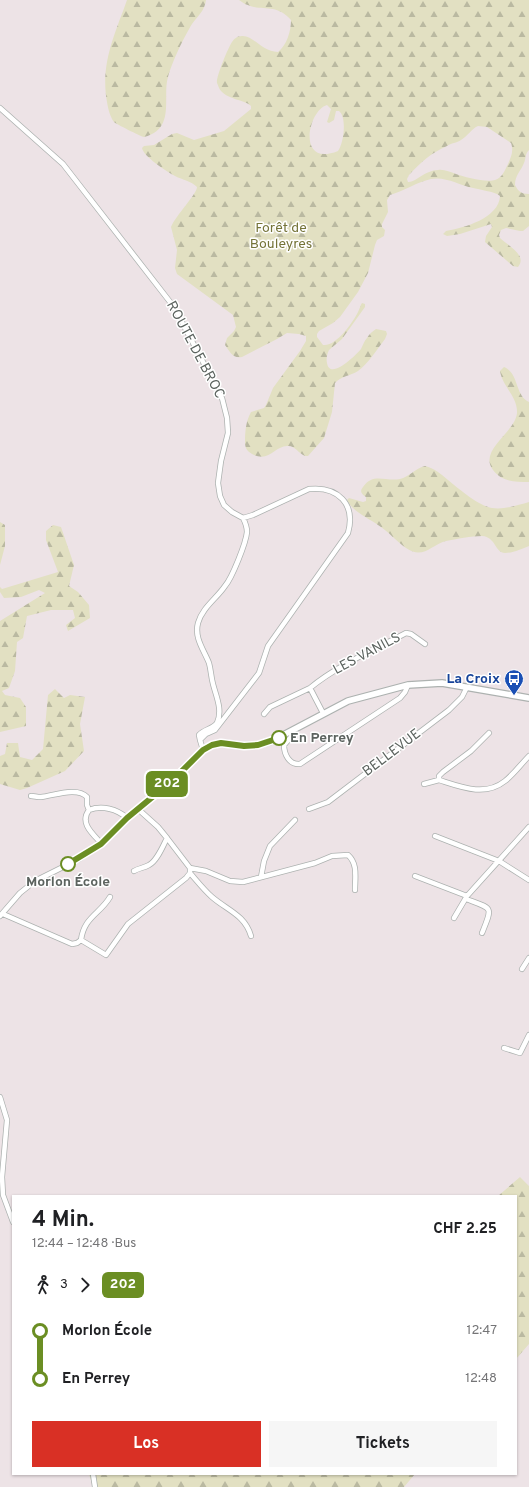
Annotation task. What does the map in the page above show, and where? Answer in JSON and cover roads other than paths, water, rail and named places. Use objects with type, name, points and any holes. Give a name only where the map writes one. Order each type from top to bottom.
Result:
[{"type":"street","name":"ROUTE DE BROC","points":[[0,108],[63,164],[174,307],[222,398],[227,418],[228,434],[218,483],[220,496],[224,505],[232,512],[244,518]]},
{"type":"street","points":[[200,740],[206,734],[215,730],[260,673],[268,646],[348,533],[351,523],[350,513],[341,497],[332,491],[318,488],[309,489],[244,518],[247,532],[241,553],[226,585],[204,610],[198,624],[197,635],[210,665],[213,684],[219,703],[217,723],[212,728],[202,732],[199,735],[200,740],[203,750]]},
{"type":"street","name":"LES VANILS","points":[[264,714],[270,707],[310,688],[321,679],[354,660],[406,633],[411,634],[425,644]]},
{"type":"street","points":[[110,897],[107,902],[94,913],[82,930],[80,940],[77,944],[72,944],[1,915],[20,893],[35,881],[79,859],[101,844],[127,818],[173,780],[203,750],[212,745],[221,743],[244,746],[264,744],[279,738],[323,713],[356,698],[408,685],[442,683],[529,698]]},
{"type":"street","points":[[293,730],[291,737],[284,744],[284,752],[289,760],[295,765],[300,764],[400,698],[408,685]]},
{"type":"street","name":"BELLEVUE","points":[[309,808],[328,802],[449,710],[462,698],[467,687]]},
{"type":"street","points":[[310,688],[323,713]]},
{"type":"street","points":[[439,780],[439,776],[443,772],[471,751],[489,733]]},
{"type":"street","points":[[424,784],[439,780],[461,787],[483,791],[498,786],[506,780],[529,756]]},
{"type":"street","points":[[31,796],[40,797],[67,792],[81,793],[87,797],[87,805],[89,810]]},
{"type":"street","points":[[101,844],[86,824],[85,817],[89,810],[107,808],[127,818]]},
{"type":"street","points":[[138,809],[158,827],[190,871],[213,898],[243,921],[249,929],[251,936]]},
{"type":"street","points":[[261,878],[264,861],[270,846],[295,820]]},
{"type":"street","points":[[454,918],[467,898],[529,827]]},
{"type":"street","points":[[435,836],[499,861],[529,880]]},
{"type":"street","points":[[134,871],[150,865],[156,858],[167,838]]},
{"type":"street","points":[[190,871],[206,871],[230,881],[242,882],[315,863],[332,856],[348,855],[353,860],[355,868],[355,890]]},
{"type":"street","points":[[80,940],[106,955],[128,924],[186,878],[190,871]]},
{"type":"street","points":[[415,876],[487,907],[490,910],[490,914],[482,933]]},
{"type":"street","points":[[522,969],[529,958]]},
{"type":"street","points":[[504,1048],[520,1053],[529,1035]]},
{"type":"street","points":[[0,1097],[7,1120],[2,1177],[3,1195],[12,1219]]},
{"type":"street","points":[[93,1475],[95,1487]]},
{"type":"place","name":"La Croix","points":[[514,696]]},
{"type":"place","name":"En Perrey","points":[[279,738]]},
{"type":"place","name":"Morlon École","points":[[68,864]]},
{"type":"park label","name":"Forêt de Bouleyres","points":[[281,236]]}]
